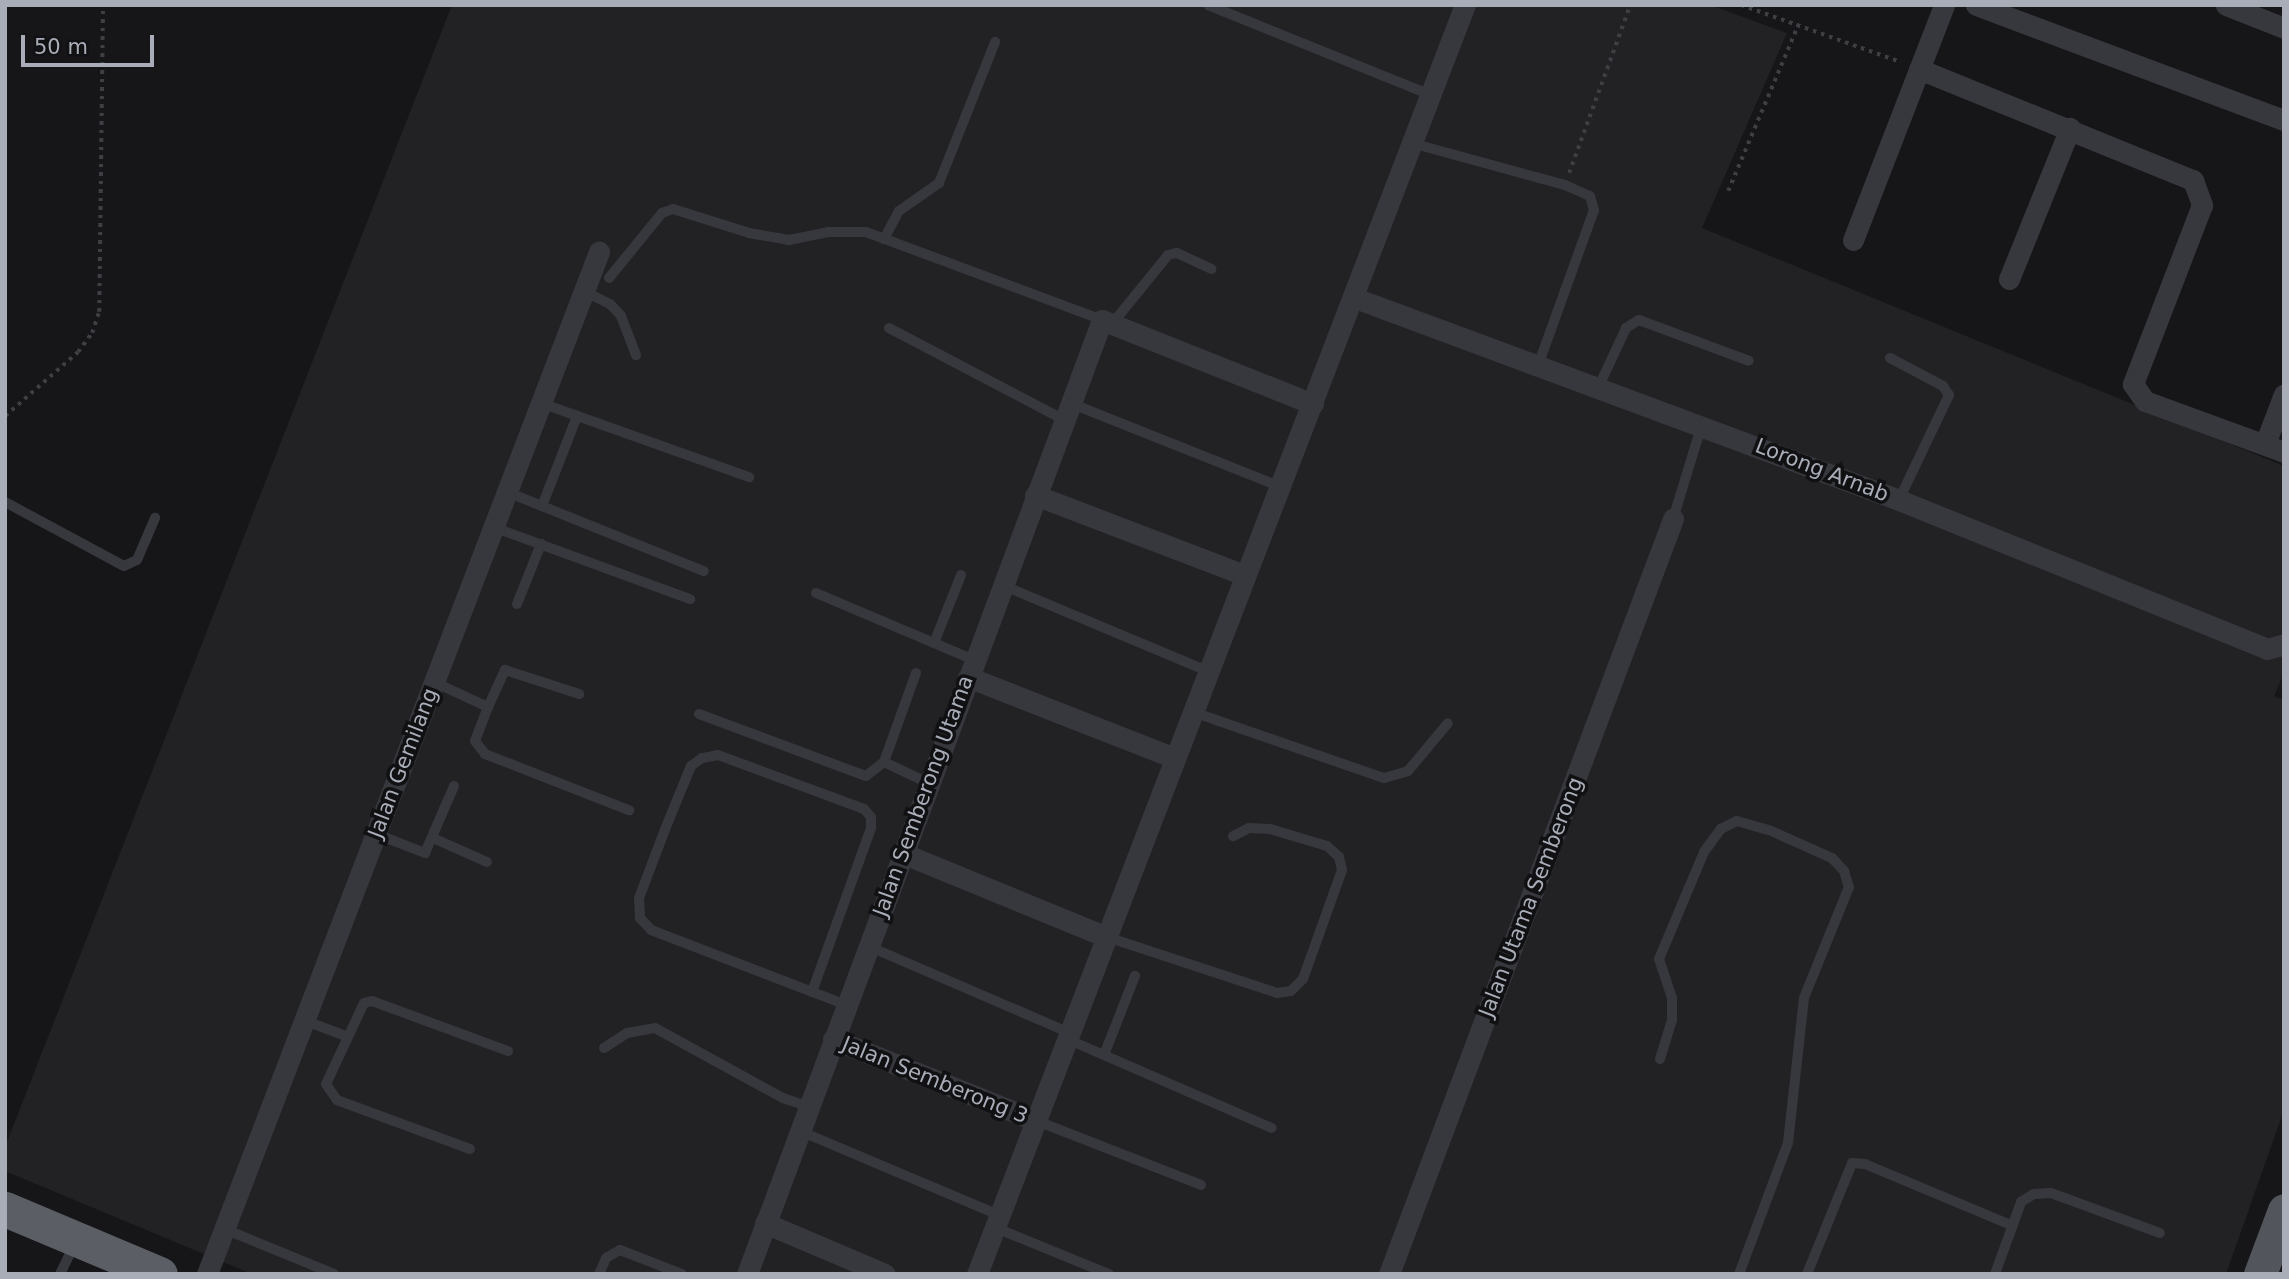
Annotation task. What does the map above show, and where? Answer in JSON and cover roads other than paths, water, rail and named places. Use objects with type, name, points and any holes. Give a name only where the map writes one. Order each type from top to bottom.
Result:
[{"type":"highway","points":[[7,1212],[160,1274]]},
{"type":"main road","points":[[2265,1271],[2284,1210]]},
{"type":"street","points":[[977,1274],[1245,575],[1415,144],[1465,5]]},
{"type":"street","points":[[1853,240],[1944,5]]},
{"type":"street","points":[[1976,5],[2284,121]]},
{"type":"street","points":[[2226,5],[2273,18]]},
{"type":"street","points":[[1919,69],[2193,180],[2202,195],[2134,376],[2136,391],[2145,401],[2274,448],[2284,394]]},
{"type":"street","points":[[2009,279],[2070,128]]},
{"type":"street","name":"Jalan Gemilang","points":[[207,1274],[301,1019],[376,834],[599,252]]},
{"type":"street","name":"Lorong Arnab","points":[[1354,298],[1702,424],[1899,500],[2267,649],[2284,644]]},
{"type":"street","points":[[1107,322],[1313,404]]},
{"type":"street","name":"Jalan Semberong Utama","points":[[747,1274],[1035,495],[1067,412],[1107,322]]},
{"type":"street","points":[[1035,495],[1245,575]]},
{"type":"street","name":"Jalan Utama Semberong","points":[[1389,1274],[1673,519]]},
{"type":"street","points":[[971,668],[1175,758]]},
{"type":"street","points":[[902,853],[1107,937]]},
{"type":"street","name":"Jalan Semberong 3","points":[[833,1039],[1037,1121]]},
{"type":"street","points":[[765,1223],[885,1274]]},
{"type":"lane","points":[[1208,5],[1431,95]]},
{"type":"lane","points":[[884,239],[899,211],[939,183],[995,42]]},
{"type":"lane","points":[[1415,144],[1585,192],[1594,210],[1539,363]]},
{"type":"lane","points":[[609,278],[667,209],[789,240],[829,232],[866,232],[1107,322],[1168,255],[1177,253],[1210,269]]},
{"type":"lane","points":[[584,291],[610,303],[621,316],[636,355]]},
{"type":"lane","points":[[1599,386],[1626,328],[1639,320],[1749,361]]},
{"type":"lane","points":[[889,328],[1067,412],[1281,487]]},
{"type":"lane","points":[[1890,358],[1944,386],[1949,395],[1899,500]]},
{"type":"lane","points":[[541,403],[749,477]]},
{"type":"lane","points":[[542,506],[577,416]]},
{"type":"lane","points":[[1673,519],[1702,424]]},
{"type":"lane","points":[[507,492],[704,571]]},
{"type":"lane","points":[[5,502],[124,566],[137,560],[155,518]]},
{"type":"lane","points":[[493,527],[690,599]]},
{"type":"lane","points":[[517,604],[541,544]]},
{"type":"lane","points":[[934,643],[961,575]]},
{"type":"lane","points":[[1002,586],[1208,671]]},
{"type":"lane","points":[[816,593],[934,643],[971,668]]},
{"type":"lane","points":[[579,694],[505,670],[475,741],[485,754],[629,810]]},
{"type":"lane","points":[[699,714],[866,776],[884,762],[916,673]]},
{"type":"lane","points":[[434,682],[488,707]]},
{"type":"lane","points":[[1193,712],[1384,778],[1408,771],[1448,723]]},
{"type":"lane","points":[[812,992],[871,828],[871,817],[864,809],[718,755],[702,758],[691,766],[666,827],[639,898],[640,918],[651,930],[812,992],[846,1005]]},
{"type":"lane","points":[[884,762],[928,783]]},
{"type":"lane","points":[[376,834],[421,854],[433,838],[454,786]]},
{"type":"lane","points":[[1660,1059],[1672,1020],[1672,998],[1659,959],[1704,852],[1721,829],[1737,821],[1769,830],[1832,858],[1844,871],[1849,887],[1804,998],[1788,1143],[1739,1274]]},
{"type":"lane","points":[[1107,937],[1277,993],[1291,991],[1303,979],[1338,882],[1342,870],[1339,857],[1327,846],[1270,829],[1249,828],[1233,836]]},
{"type":"lane","points":[[433,838],[487,862]]},
{"type":"lane","points":[[868,946],[1068,1036],[1104,1055],[1272,1128]]},
{"type":"lane","points":[[1104,1055],[1135,976]]},
{"type":"lane","points":[[470,1149],[330,1094],[326,1084],[358,1009],[372,1001],[508,1051]]},
{"type":"lane","points":[[301,1019],[346,1036]]},
{"type":"lane","points":[[604,1048],[627,1033],[655,1028],[783,1098],[809,1107]]},
{"type":"lane","points":[[1037,1121],[1200,1185]]},
{"type":"lane","points":[[800,1131],[1109,1274]]},
{"type":"lane","points":[[1807,1274],[1852,1163],[1865,1164],[2012,1226]]},
{"type":"lane","points":[[1995,1274],[2021,1202],[2034,1194],[2050,1193],[2160,1233]]},
{"type":"lane","points":[[222,1228],[334,1274]]},
{"type":"lane","points":[[60,1274],[76,1239]]},
{"type":"lane","points":[[599,1274],[606,1258],[620,1250],[682,1274]]}]
